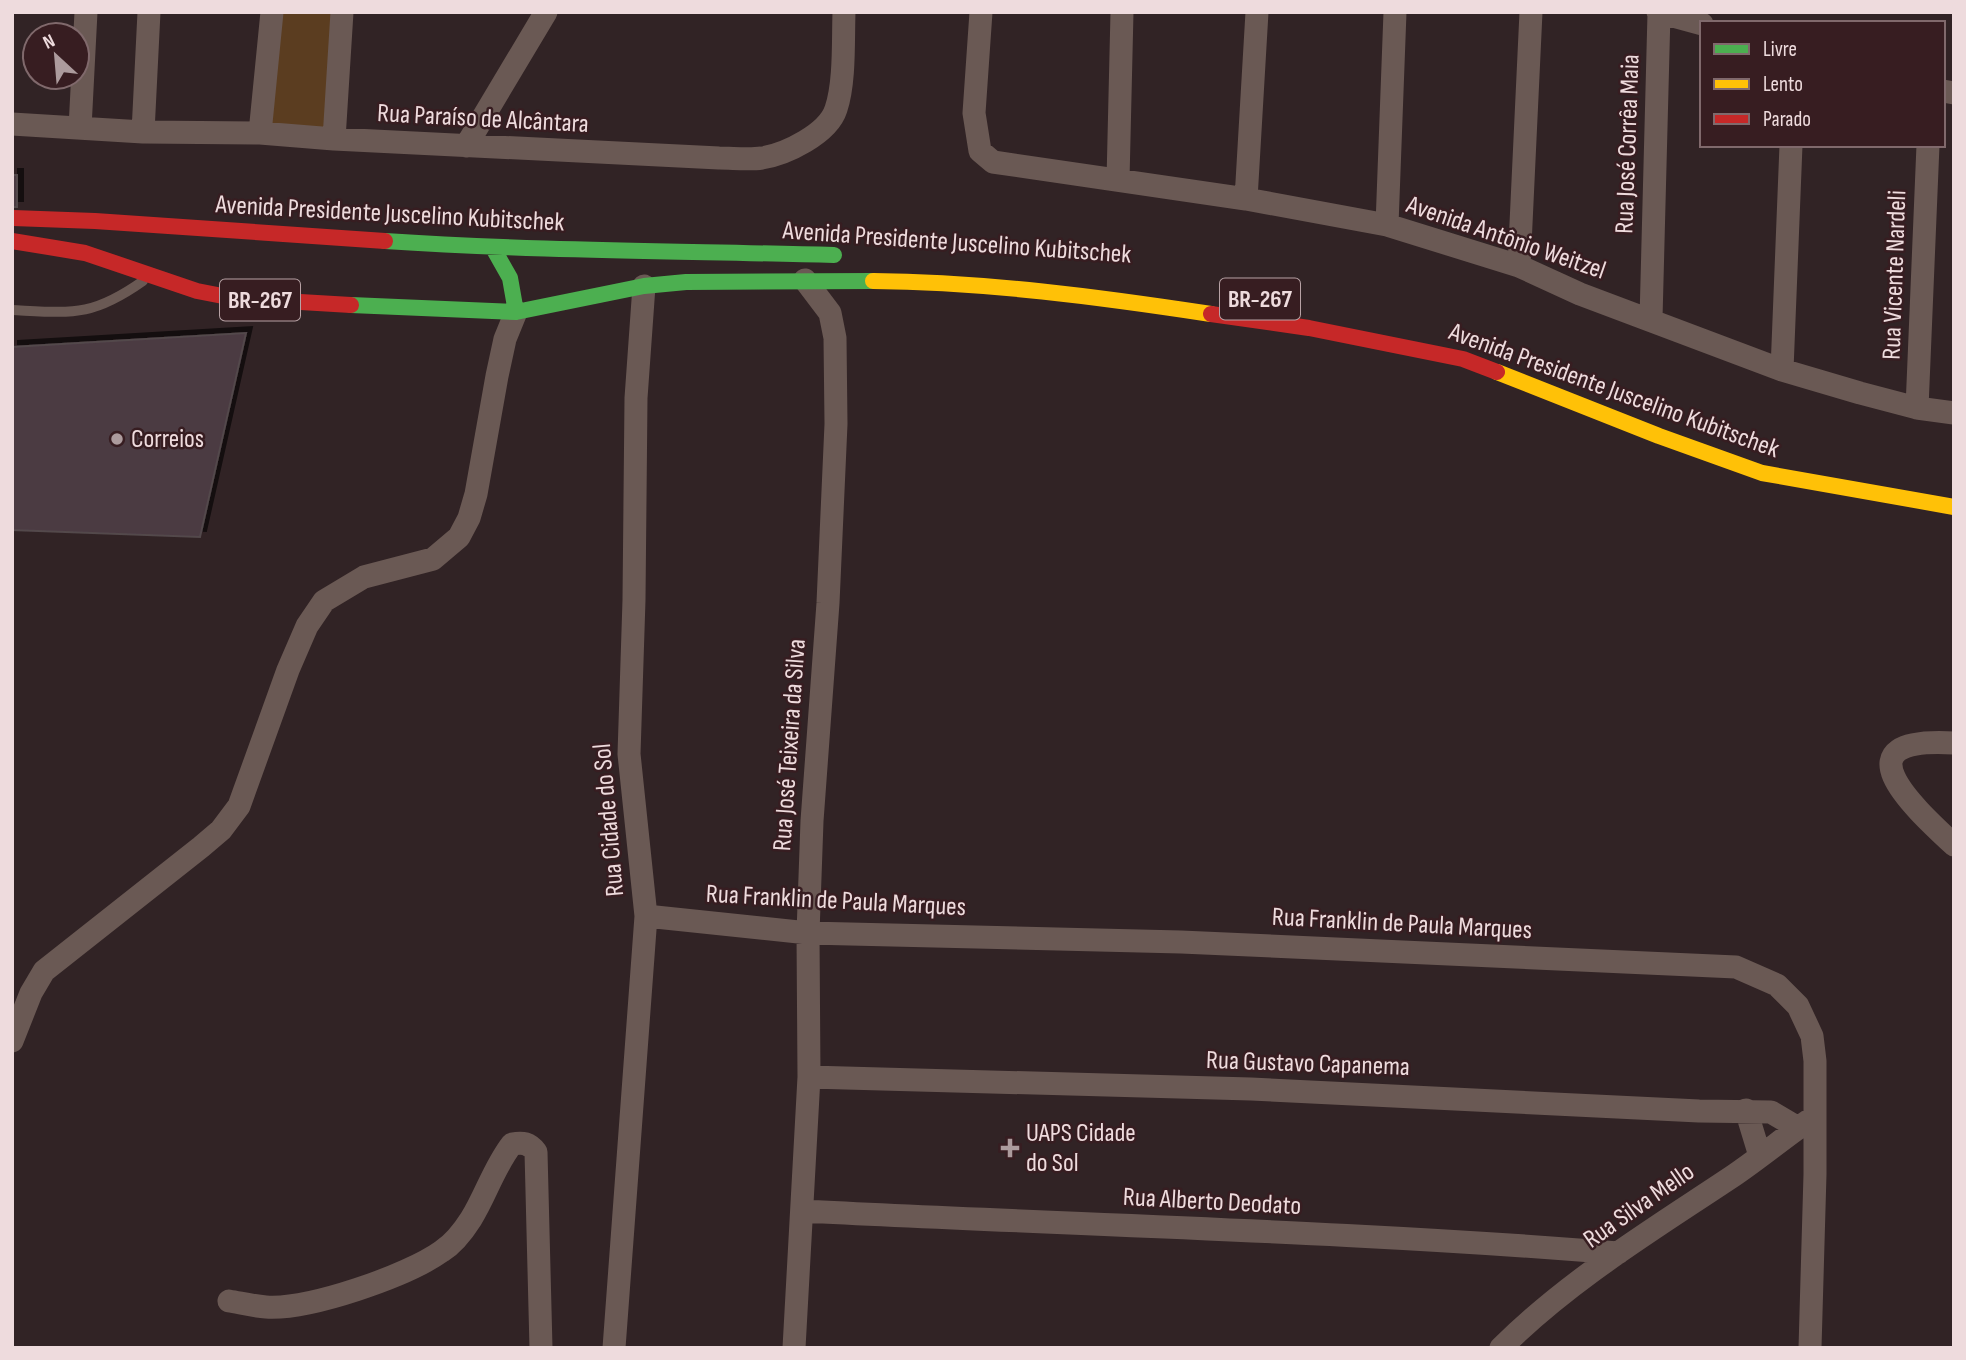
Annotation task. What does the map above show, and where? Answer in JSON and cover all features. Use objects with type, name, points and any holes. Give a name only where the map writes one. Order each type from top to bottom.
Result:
[{"type":"highway","name":"Avenida Presidente Juscelino Kubitschek","points":[[12,218],[494,248],[849,255]]},
{"type":"highway","points":[[201,247],[210,229]]},
{"type":"highway","name":"Avenida Presidente Juscelino Kubitschek","points":[[12,242],[85,253],[151,276],[197,284],[233,298],[283,302],[516,312],[634,281],[805,280],[914,281],[1112,299],[1358,336],[1463,359],[1659,436],[1762,473],[1954,507]]},
{"type":"highway","points":[[494,248],[509,273],[516,312]]},
{"type":"highway","points":[[541,249],[605,266]]},
{"type":"highway","points":[[1870,476],[1931,487]]},
{"type":"street","points":[[80,128],[86,12]]},
{"type":"street","points":[[143,132],[149,12]]},
{"type":"street","points":[[260,133],[272,12]]},
{"type":"street","points":[[334,139],[342,12]]},
{"type":"street","points":[[466,146],[546,12]]},
{"type":"street","name":"Rua Paraíso de Alcântara","points":[[12,124],[143,132],[260,133],[466,146],[764,158],[813,137],[826,127],[836,111],[844,12]]},
{"type":"street","name":"Avenida Antônio Weitzel","points":[[981,12],[974,113],[980,150],[986,158],[1001,165],[1247,199],[1387,225],[1519,266],[1580,294],[1782,370],[1917,408],[1954,413]]},
{"type":"street","points":[[1118,180],[1122,12]]},
{"type":"street","points":[[1247,199],[1257,12]]},
{"type":"street","points":[[1387,225],[1395,12]]},
{"type":"street","points":[[1519,266],[1531,12]]},
{"type":"street","points":[[1659,13],[1700,23]]},
{"type":"street","name":"Rua José Corrêa Maia","points":[[1651,319],[1659,13]]},
{"type":"street","points":[[1782,370],[1791,147]]},
{"type":"street","name":"Rua Vicente Nardeli","points":[[1917,408],[1928,147]]},
{"type":"street","name":"Rua José Teixeira da Silva","points":[[794,1348],[809,1077],[808,933],[813,808],[833,512],[835,338],[830,313],[805,280]]},
{"type":"street","name":"Rua Cidade do Sol","points":[[614,1348],[646,916],[629,754],[634,600],[634,281]]},
{"type":"street","points":[[12,1041],[31,993],[44,971],[201,847],[221,830],[239,806],[288,670],[307,626],[324,601],[364,577],[433,559],[459,537],[469,518],[476,494],[496,376],[505,340],[516,312]]},
{"type":"street","points":[[1954,743],[1930,741],[1903,746],[1891,762],[1894,780],[1903,796],[1954,845]]},
{"type":"street","name":"Rua Franklin de Paula Marques","points":[[646,916],[808,933],[1181,942],[1737,967],[1776,985],[1798,1006],[1812,1036],[1815,1061],[1806,1122],[1815,1174],[1810,1348]]},
{"type":"street","name":"Rua Gustavo Capanema","points":[[809,1077],[1251,1088],[1699,1111],[1746,1110],[1772,1112],[1806,1122]]},
{"type":"street","points":[[1746,1110],[1759,1156]]},
{"type":"street","name":"Rua Silva Mello","points":[[1501,1348],[1518,1331],[1618,1253],[1806,1122]]},
{"type":"street","points":[[229,1301],[266,1307],[298,1305],[374,1284],[422,1263],[445,1249],[458,1235],[471,1219],[500,1160],[512,1144],[521,1142],[531,1145],[536,1152],[541,1348]]},
{"type":"street","name":"Rua Alberto Deodato","points":[[803,1211],[1247,1230],[1618,1253]]},
{"type":"lane","points":[[12,310],[71,313],[94,309],[118,299],[151,276]]},
{"type":"shaded area","points":[[275,12],[336,12],[327,139],[263,137]]},
{"type":"building","points":[[12,175],[17,175],[17,207],[12,207]]},
{"type":"building","name":"Correios","points":[[246,333],[200,537],[12,530],[12,347]]},
{"type":"traffic: fast","points":[[385,241],[553,249],[834,255]]},
{"type":"traffic: fast","points":[[493,248],[510,278],[516,312]]},
{"type":"traffic: fast","points":[[351,305],[516,312],[644,286],[686,282],[873,281]]},
{"type":"traffic: slow","points":[[873,281],[958,284],[1042,292],[1211,314]]},
{"type":"traffic: slow","points":[[1497,372],[1659,436],[1762,473],[1954,507]]},
{"type":"traffic: jam","points":[[13,218],[385,241]]},
{"type":"traffic: jam","points":[[12,241],[85,253],[197,291],[233,298],[351,305]]},
{"type":"traffic: jam","points":[[1211,314],[1309,328],[1463,359],[1497,372]]},
{"type":"place","name":"Correios","points":[[117,439]]},
{"type":"place","name":"UAPS Cidade do Sol","points":[[1010,1148]]}]
